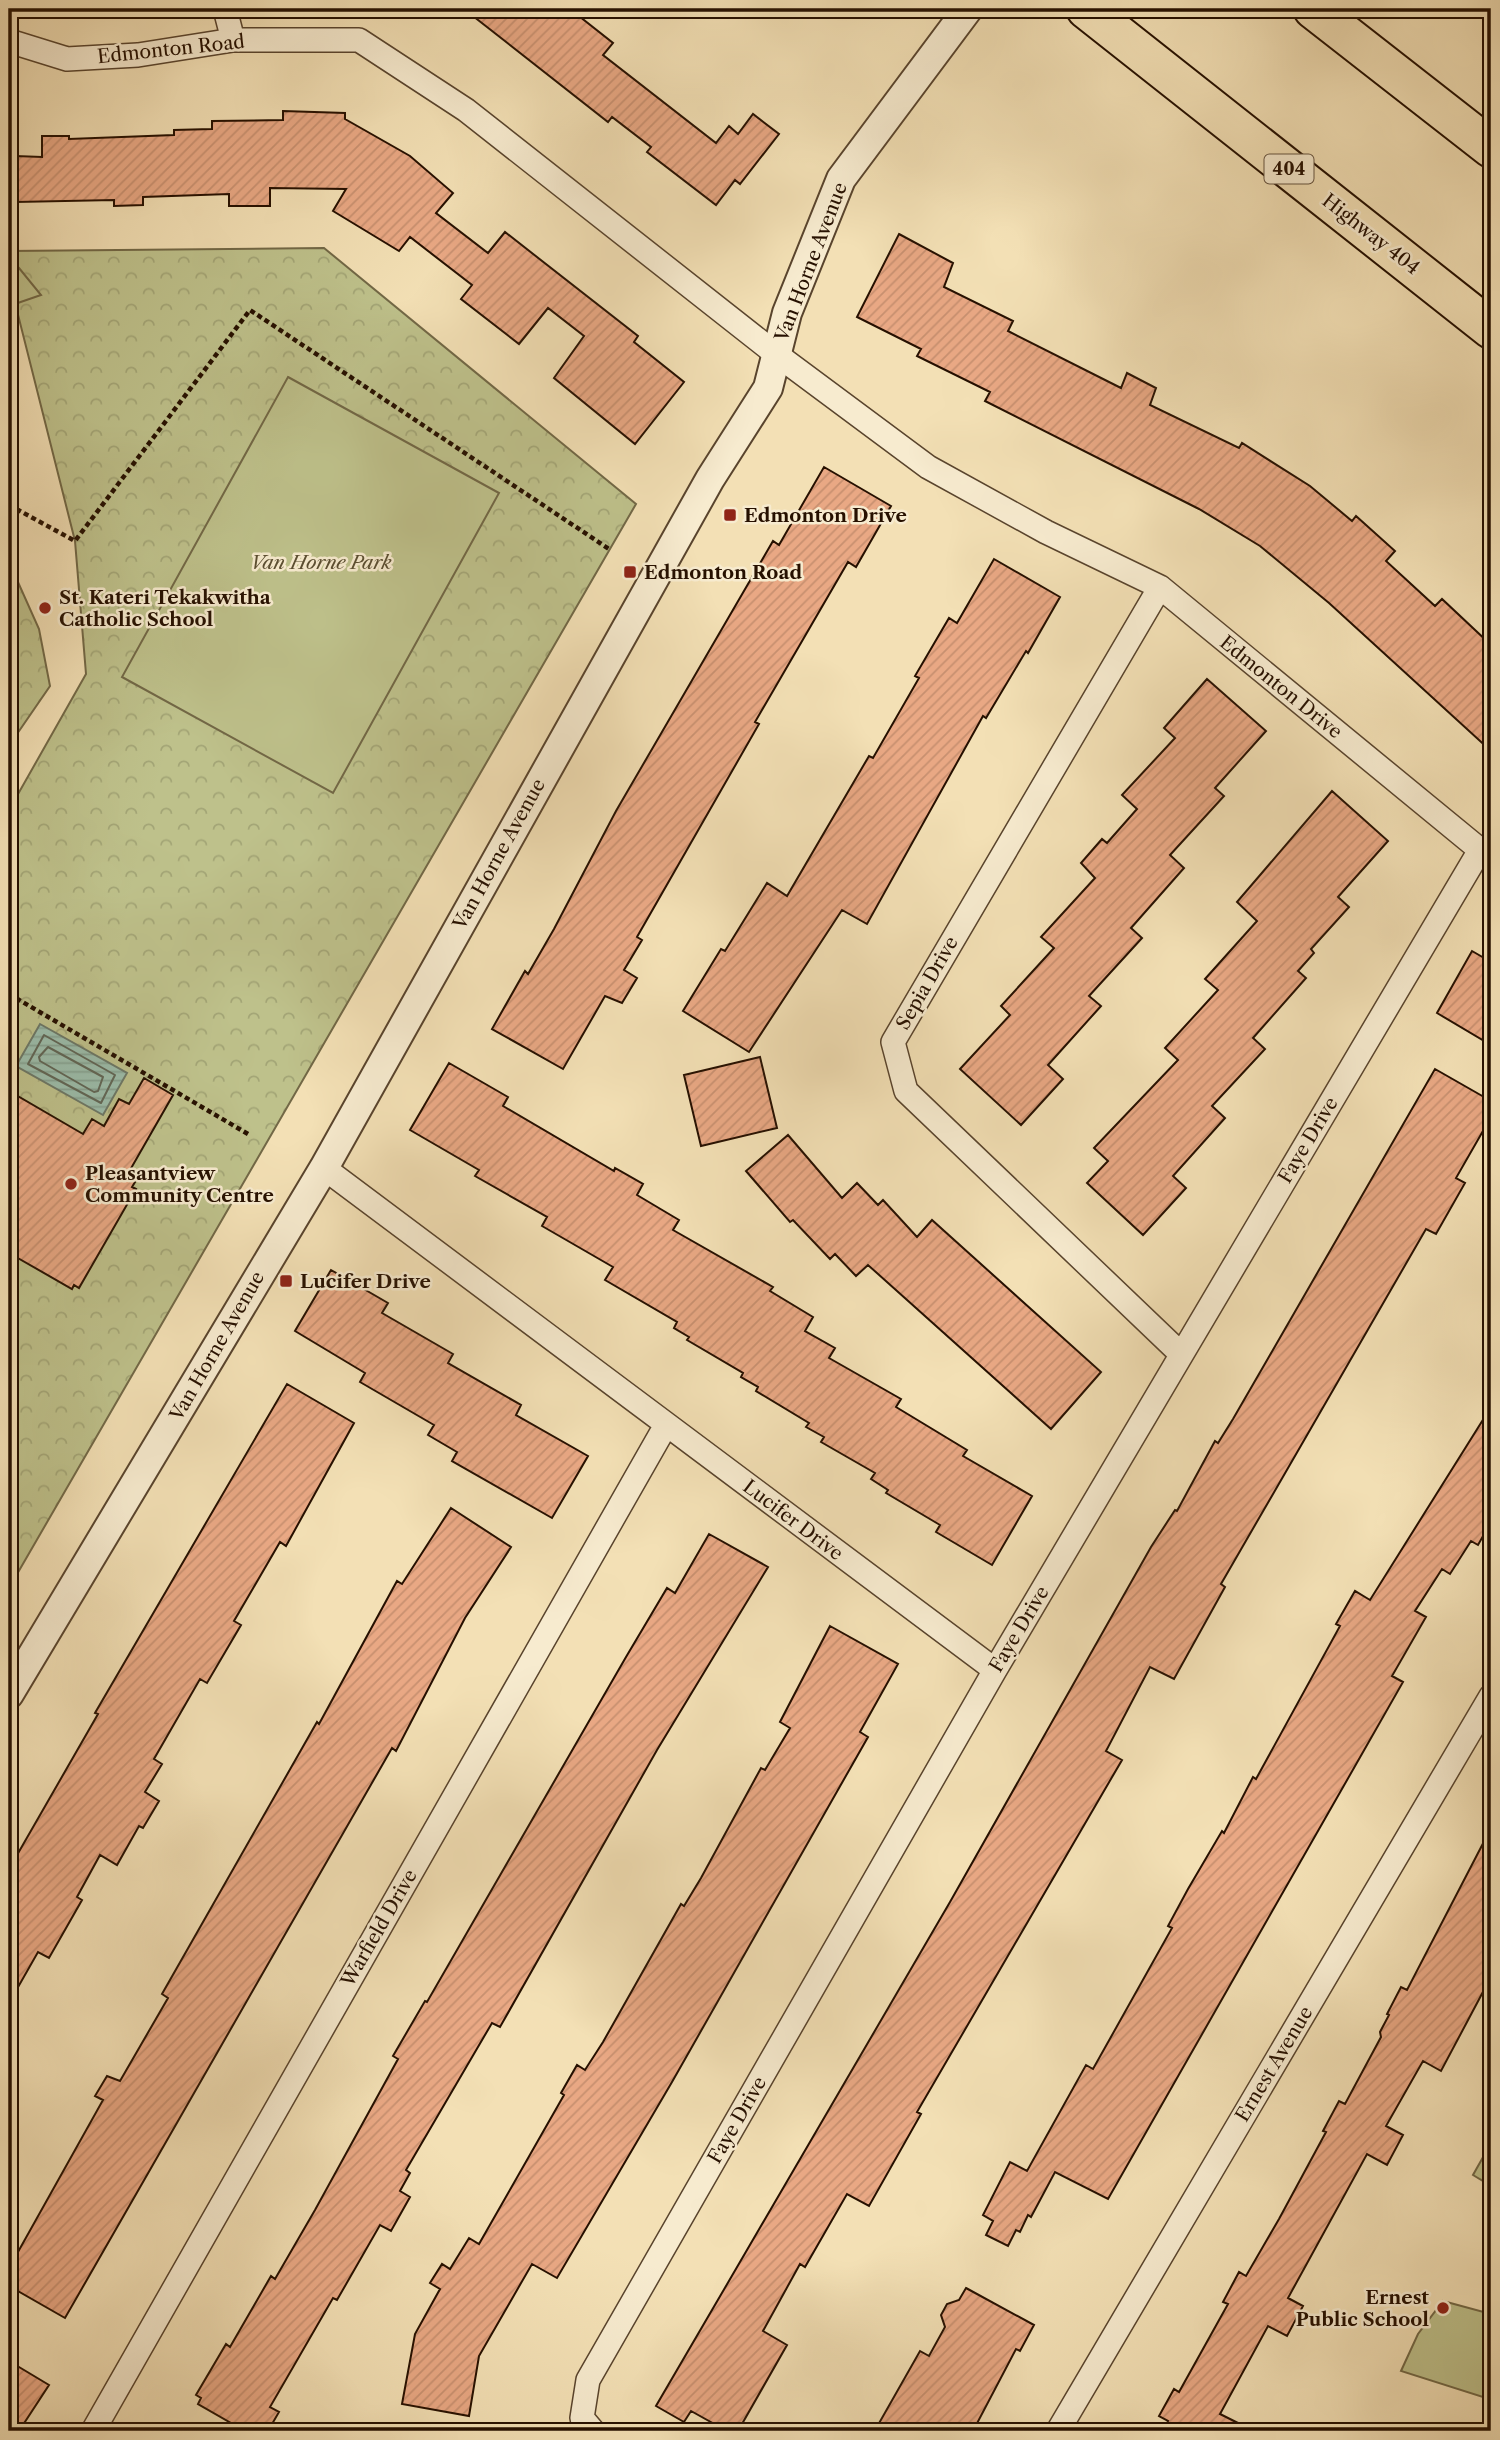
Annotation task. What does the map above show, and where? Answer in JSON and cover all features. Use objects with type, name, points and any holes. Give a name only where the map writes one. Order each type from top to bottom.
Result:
[{"type":"highway","name":"Highway 404","points":[[1086,9],[1491,329]]},
{"type":"highway","points":[[1314,9],[1491,148]]},
{"type":"street","points":[[225,9],[233,40]]},
{"type":"street","name":"Van Horne Avenue","points":[[9,1694],[324,1168],[710,479],[768,388],[787,313],[841,179],[968,9]]},
{"type":"street","name":"Edmonton Road","points":[[9,41],[67,59],[138,55],[233,40],[359,40],[466,110],[776,354]]},
{"type":"street","name":"Edmonton Drive","points":[[776,354],[928,467],[1046,532],[1160,587],[1485,855]]},
{"type":"street","name":"Sepia Drive","points":[[1160,587],[893,1042],[906,1091],[1181,1354]]},
{"type":"street","name":"Faye Drive","points":[[588,2424],[588,2380],[995,1670],[1181,1354],[1485,855]]},
{"type":"street","name":"Lucifer Drive","points":[[324,1168],[995,1670]]},
{"type":"street","name":"Warfield Drive","points":[[93,2431],[666,1425]]},
{"type":"street","name":"Ernest Avenue","points":[[1058,2431],[1491,1696]]},
{"type":"lane","points":[[1351,2431],[1357,2431]]},
{"type":"path","points":[[9,505],[75,541],[250,310],[609,549]]},
{"type":"path","points":[[9,994],[248,1134]]},
{"type":"green space","name":"Van Horne Park","points":[[324,248],[636,504],[9,1588],[9,810],[86,674],[75,541],[9,279],[9,251]]},
{"type":"green space","points":[[19,268],[41,295],[9,306],[9,272]]},
{"type":"green space","points":[[288,377],[499,493],[333,793],[122,677]]},
{"type":"green space","points":[[9,562],[39,629],[50,686],[17,734],[9,738]]},
{"type":"green space","points":[[1491,2143],[1491,2186],[1473,2175]]},
{"type":"green space","points":[[1443,2301],[1491,2314],[1491,2370],[1486,2398],[1401,2371],[1418,2334]]},
{"type":"water","points":[[40,1024],[127,1073],[103,1115],[16,1066]]},
{"type":"building","points":[[464,9],[570,9],[613,43],[603,55],[716,143],[729,126],[738,134],[753,114],[779,134],[740,184],[735,180],[716,205],[647,152],[651,147],[612,117],[608,122]]},
{"type":"building","points":[[283,111],[345,113],[345,119],[410,156],[453,193],[436,213],[488,253],[505,232],[638,336],[634,342],[684,382],[635,444],[554,378],[584,336],[548,308],[519,344],[461,299],[472,285],[410,237],[399,251],[333,211],[346,189],[270,188],[270,206],[229,206],[229,194],[143,197],[143,205],[114,206],[114,200],[16,202],[16,156],[42,157],[42,136],[69,136],[69,139],[174,135],[174,130],[212,129],[212,121],[283,120]]},
{"type":"building","points":[[899,234],[953,263],[944,287],[1013,321],[1008,331],[1121,388],[1127,373],[1156,388],[1150,405],[1239,448],[1242,443],[1310,486],[1352,521],[1356,516],[1395,551],[1386,561],[1435,606],[1442,599],[1491,645],[1491,751],[1329,603],[1260,546],[1199,509],[985,401],[990,392],[917,356],[921,349],[857,317]]},
{"type":"building","points":[[824,467],[891,506],[856,567],[848,562],[755,722],[759,724],[637,937],[642,940],[624,970],[637,978],[622,1003],[605,996],[563,1069],[492,1029],[525,971],[528,974],[554,929],[616,811],[773,541],[779,545]]},
{"type":"building","points":[[994,559],[1060,597],[986,718],[983,716],[867,924],[842,910],[749,1052],[683,1011],[721,949],[725,951],[767,883],[787,896],[869,756],[873,758],[919,678],[915,676],[949,618],[957,623]]},
{"type":"building","points":[[1207,679],[1266,731],[1215,788],[1224,796],[1170,855],[1184,868],[1131,928],[1142,938],[1089,996],[1101,1006],[1048,1065],[1063,1079],[1021,1125],[960,1069],[1010,1015],[1001,1006],[1054,948],[1041,937],[1095,878],[1081,863],[1102,839],[1107,843],[1137,809],[1122,795],[1175,738],[1164,728]]},
{"type":"building","points":[[1332,791],[1388,841],[1338,897],[1349,907],[1311,949],[1314,953],[1298,971],[1306,978],[1253,1038],[1265,1049],[1212,1106],[1225,1118],[1173,1176],[1186,1188],[1143,1235],[1087,1183],[1108,1161],[1094,1148],[1178,1060],[1165,1048],[1218,990],[1205,979],[1257,921],[1237,902]]},
{"type":"building","points":[[1472,951],[1491,962],[1491,1045],[1437,1013]]},
{"type":"building","points":[[760,1057],[777,1128],[701,1146],[684,1075]]},
{"type":"building","points":[[449,1063],[508,1097],[503,1106],[614,1171],[615,1168],[643,1184],[637,1195],[679,1220],[673,1230],[773,1287],[770,1291],[813,1317],[805,1331],[835,1348],[829,1358],[901,1399],[896,1407],[967,1450],[963,1456],[1032,1496],[992,1565],[936,1532],[940,1525],[886,1493],[888,1490],[871,1479],[875,1473],[821,1442],[824,1437],[806,1427],[809,1423],[756,1391],[758,1387],[741,1377],[743,1373],[687,1340],[689,1337],[674,1328],[677,1322],[605,1280],[613,1267],[542,1226],[547,1217],[475,1176],[479,1170],[410,1130]]},
{"type":"building","points":[[1435,1069],[1491,1101],[1491,1117],[1456,1178],[1465,1183],[1436,1234],[1426,1229],[1221,1584],[1225,1587],[1174,1679],[1150,1667],[1106,1751],[1122,1760],[917,2112],[921,2114],[869,2206],[847,2194],[805,2267],[800,2264],[763,2331],[787,2345],[738,2431],[727,2431],[691,2411],[684,2422],[656,2406],[950,1902],[1151,1547],[1175,1510],[1177,1511],[1215,1441],[1218,1443],[1233,1419]]},
{"type":"building","name":"Pleasantview Community Centre","points":[[144,1078],[173,1095],[126,1177],[135,1182],[132,1187],[136,1189],[79,1288],[74,1285],[72,1289],[9,1253],[9,1091],[83,1134],[92,1119],[104,1126],[119,1099],[129,1104]]},
{"type":"building","points":[[788,1135],[842,1198],[857,1183],[878,1205],[883,1200],[917,1237],[932,1220],[1101,1372],[1051,1429],[868,1265],[856,1276],[835,1254],[830,1259],[793,1220],[790,1222],[746,1171]]},
{"type":"building","points":[[331,1270],[388,1303],[382,1313],[453,1354],[448,1363],[521,1405],[516,1415],[588,1456],[552,1518],[452,1461],[457,1452],[428,1435],[434,1425],[360,1382],[365,1373],[295,1331]]},
{"type":"building","points":[[287,1384],[354,1423],[286,1546],[280,1542],[234,1621],[241,1625],[207,1683],[200,1679],[154,1759],[162,1764],[145,1792],[159,1801],[143,1828],[139,1826],[117,1865],[100,1855],[77,1897],[82,1900],[49,1958],[38,1952],[9,2003],[9,1869],[98,1714],[95,1713]]},
{"type":"building","points":[[1491,1407],[1491,1522],[1478,1545],[1471,1541],[1450,1574],[1442,1569],[1415,1611],[1426,1617],[1392,1676],[1403,1682],[1108,2199],[1055,2172],[1031,2217],[1028,2215],[1020,2232],[1016,2230],[1008,2246],[986,2235],[993,2221],[983,2215],[1010,2162],[1027,2171],[1086,2065],[1093,2069],[1172,1928],[1168,1926],[1188,1889],[1222,1831],[1224,1833],[1253,1777],[1256,1779],[1340,1626],[1336,1624],[1355,1591],[1370,1600]]},
{"type":"building","points":[[451,1508],[511,1547],[465,1618],[396,1751],[392,1748],[65,2318],[9,2286],[9,2268],[103,2100],[95,2096],[107,2076],[120,2081],[168,1998],[162,1994],[317,1722],[319,1724],[397,1581],[402,1584]]},
{"type":"building","points":[[709,1534],[768,1567],[657,1750],[500,2027],[492,2023],[406,2170],[410,2173],[400,2191],[410,2197],[391,2231],[380,2225],[337,2300],[333,2298],[270,2407],[279,2412],[268,2431],[245,2431],[198,2404],[201,2398],[196,2395],[226,2344],[230,2347],[271,2276],[275,2279],[398,2059],[393,2056],[425,2001],[427,2002],[667,1588],[675,1593]]},
{"type":"building","points":[[830,1626],[898,1664],[860,1732],[868,1737],[557,2278],[532,2264],[479,2356],[469,2416],[402,2404],[415,2334],[440,2289],[430,2283],[442,2264],[450,2269],[469,2238],[479,2244],[564,2095],[561,2093],[577,2065],[585,2070],[603,2042],[681,1904],[684,1906],[701,1878],[761,1768],[765,1770],[790,1728],[780,1722]]},
{"type":"building","points":[[1491,1828],[1491,1994],[1484,1990],[1441,2071],[1423,2061],[1386,2126],[1403,2135],[1387,2165],[1367,2154],[1288,2298],[1303,2306],[1287,2336],[1268,2326],[1220,2414],[1254,2431],[1163,2431],[1168,2421],[1159,2416],[1174,2389],[1179,2392],[1228,2304],[1223,2302],[1239,2272],[1246,2276],[1279,2219],[1326,2132],[1323,2131],[1339,2101],[1345,2104],[1381,2037],[1380,2032],[1389,2015],[1387,2014],[1401,1987],[1407,1990]]},
{"type":"building","points":[[966,2288],[1034,2325],[1020,2351],[1016,2349],[973,2431],[891,2431],[878,2425],[920,2351],[929,2356],[945,2327],[941,2315],[947,2304],[959,2300]]},
{"type":"building","points":[[9,2361],[49,2385],[19,2431],[9,2431]]},
{"type":"place","name":"Edmonton Drive","points":[[730,515]]},
{"type":"place","name":"Edmonton Road","points":[[630,572]]},
{"type":"place","name":"St. Kateri Tekakwitha Catholic School","points":[[45,608]]},
{"type":"place","name":"Pleasantview Community Centre","points":[[71,1184]]},
{"type":"place","name":"Lucifer Drive","points":[[286,1281]]},
{"type":"place","name":"Ernest Public School","points":[[1443,2308]]}]
